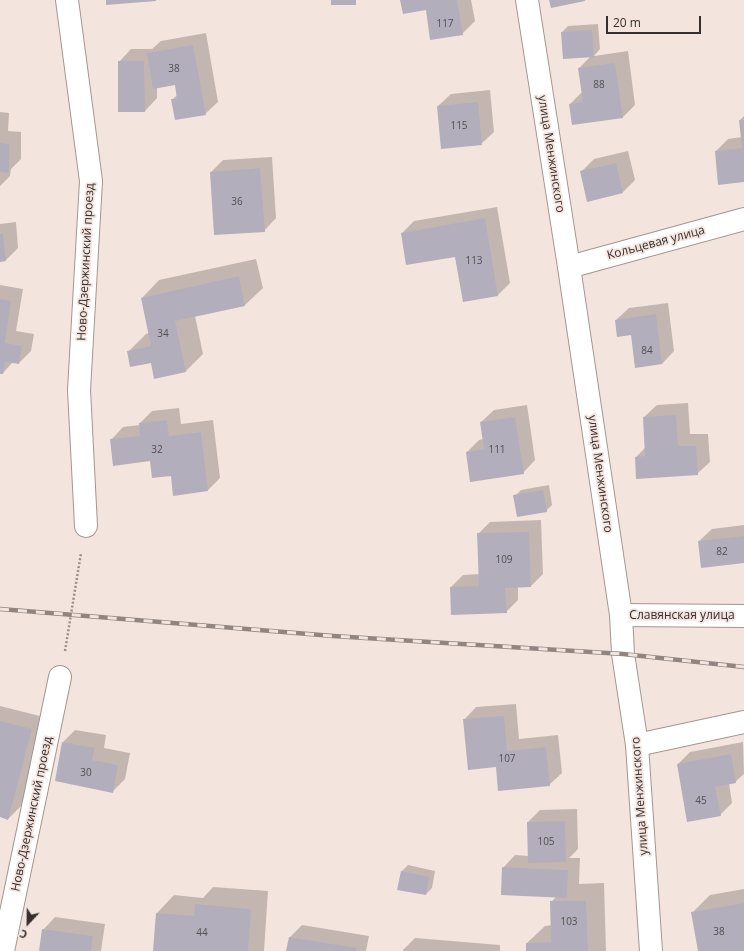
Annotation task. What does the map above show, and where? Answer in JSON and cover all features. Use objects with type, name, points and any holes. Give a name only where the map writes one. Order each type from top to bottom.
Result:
[{"type":"street","name":"Ново-Дзержинский проезд","points":[[67,0],[91,181],[79,390],[86,526]]},
{"type":"street","name":"улица Менжинского","points":[[527,0],[569,267],[621,616],[623,654],[638,744],[652,951]]},
{"type":"street","name":"Кольцевая улица","points":[[569,267],[744,219]]},
{"type":"street","name":"Славянская улица","points":[[621,616],[744,616]]},
{"type":"street","name":"Ново-Дзержинский проезд","points":[[3,951],[60,677]]},
{"type":"street","points":[[638,744],[744,722]]},
{"type":"path","points":[[60,677],[86,526]]},
{"type":"building","points":[[106,0],[156,0],[156,1],[106,5]]},
{"type":"building","points":[[331,0],[356,0],[356,5],[331,5]]},
{"type":"building","points":[[400,0],[457,0],[463,35],[430,40],[426,10],[403,14]]},
{"type":"building","points":[[549,0],[585,0],[585,1],[551,8]]},
{"type":"building","points":[[592,30],[594,57],[563,59],[561,32]]},
{"type":"building","points":[[193,45],[206,115],[175,120],[171,99],[177,99],[175,85],[153,89],[147,53]]},
{"type":"building","points":[[118,61],[144,61],[145,112],[118,112]]},
{"type":"building","points":[[615,63],[623,118],[572,125],[569,104],[583,102],[578,68]]},
{"type":"building","points":[[478,102],[482,145],[441,149],[437,106]]},
{"type":"building","points":[[739,120],[744,120],[744,182],[718,185],[715,151],[742,148]]},
{"type":"building","points":[[0,143],[9,144],[9,173],[0,172]]},
{"type":"building","points":[[616,163],[623,193],[587,202],[580,171]]},
{"type":"building","points":[[260,168],[265,232],[214,235],[210,172]]},
{"type":"building","points":[[485,218],[498,296],[463,302],[455,257],[406,265],[401,233]]},
{"type":"building","points":[[0,234],[3,234],[6,261],[0,262]]},
{"type":"building","points":[[239,276],[245,306],[175,321],[186,372],[154,379],[151,363],[130,367],[127,351],[151,346],[141,298]]},
{"type":"building","points":[[0,299],[11,301],[5,343],[22,346],[19,364],[5,362],[3,374],[0,374]]},
{"type":"building","points":[[656,314],[662,364],[635,368],[631,335],[617,337],[615,320]]},
{"type":"building","points":[[676,415],[678,446],[696,446],[698,475],[636,479],[635,457],[645,456],[643,417]]},
{"type":"building","points":[[515,417],[524,474],[470,482],[466,452],[484,449],[480,422]]},
{"type":"building","points":[[167,420],[169,436],[201,432],[208,491],[173,496],[171,476],[152,478],[150,461],[113,466],[110,439],[140,436],[139,423]]},
{"type":"building","points":[[543,490],[547,512],[517,517],[513,495]]},
{"type":"building","points":[[529,532],[531,587],[505,588],[507,613],[451,615],[450,587],[479,586],[477,533]]},
{"type":"building","points":[[744,536],[744,563],[701,568],[698,541]]},
{"type":"building","points":[[504,716],[507,751],[546,747],[550,786],[498,791],[496,767],[468,770],[463,719]]},
{"type":"building","points":[[0,721],[32,729],[8,820],[0,817]]},
{"type":"building","points":[[62,742],[95,748],[92,760],[118,765],[113,793],[55,781]]},
{"type":"building","points":[[731,754],[736,783],[715,787],[721,816],[687,822],[677,764]]},
{"type":"building","points":[[565,821],[566,862],[528,863],[527,822]]},
{"type":"building","points":[[502,867],[568,870],[567,898],[501,895]]},
{"type":"building","points":[[401,871],[429,877],[426,895],[397,890]]},
{"type":"building","points":[[550,901],[586,901],[588,951],[526,951],[526,943],[551,942]]},
{"type":"building","points":[[744,903],[744,951],[698,951],[691,912]]},
{"type":"building","points":[[195,904],[251,909],[248,951],[153,951],[156,913],[194,916]]},
{"type":"building","points":[[42,929],[93,936],[91,951],[39,951]]},
{"type":"building","points":[[289,937],[357,948],[356,951],[286,951]]},
{"type":"railway","points":[[0,609],[333,636],[623,654],[744,667]]}]
